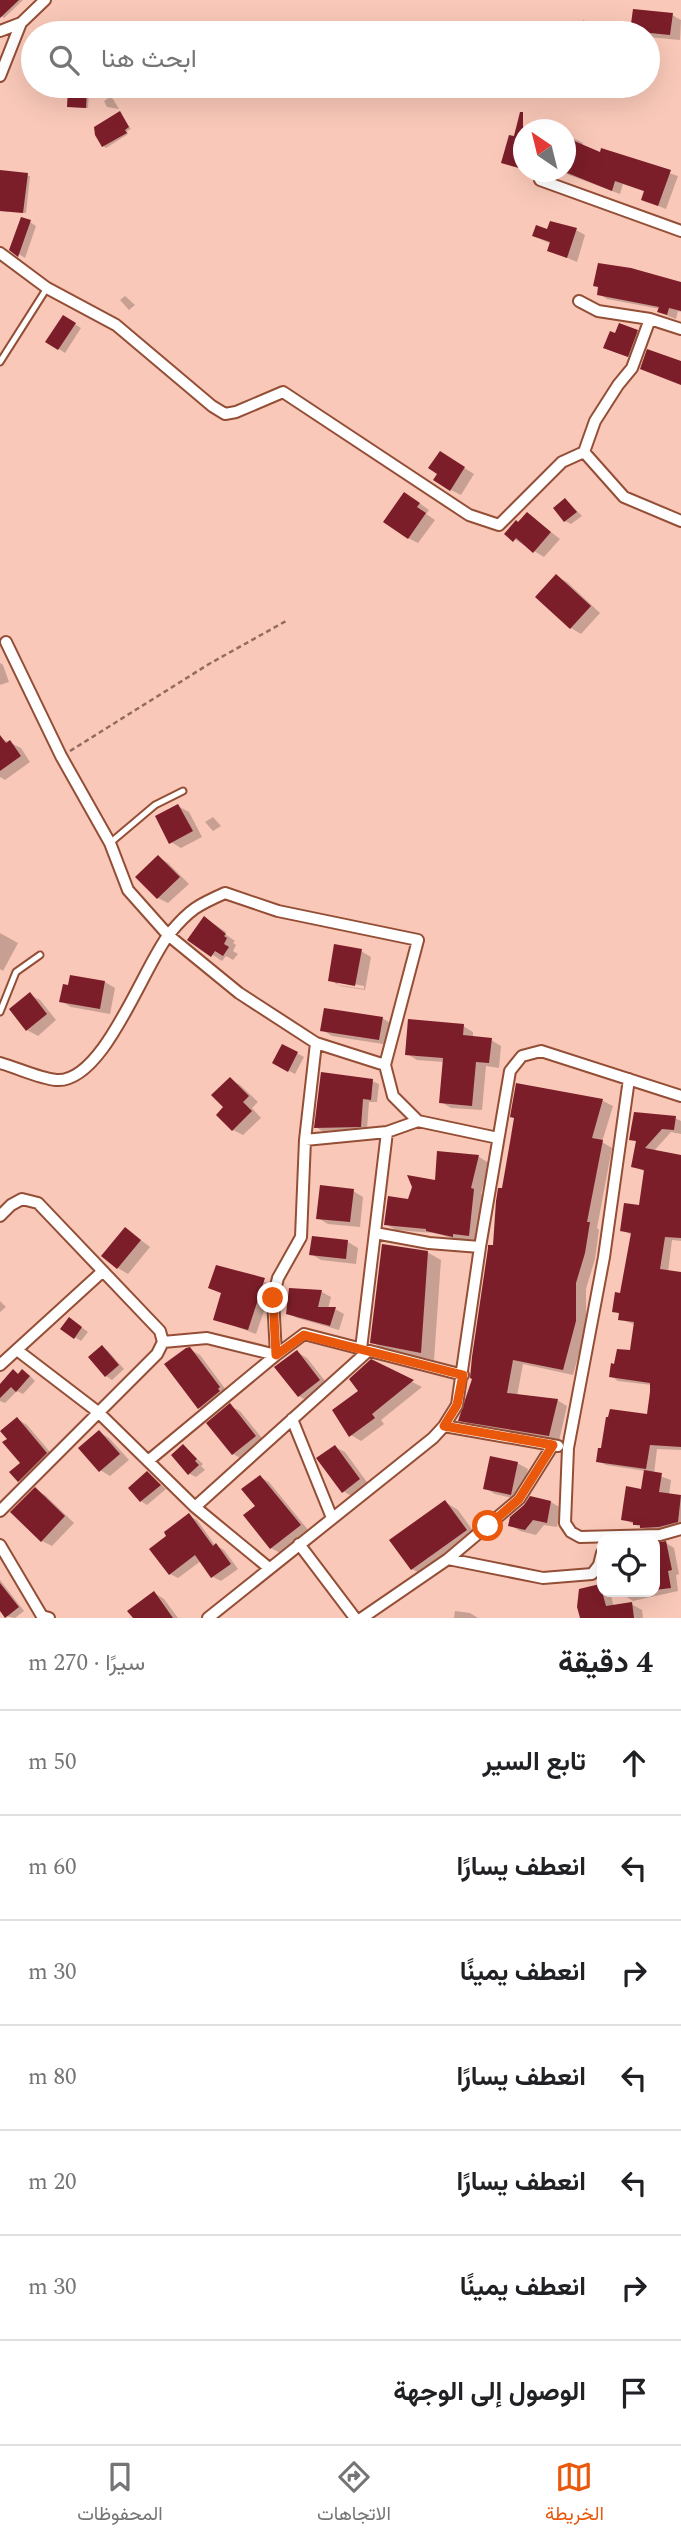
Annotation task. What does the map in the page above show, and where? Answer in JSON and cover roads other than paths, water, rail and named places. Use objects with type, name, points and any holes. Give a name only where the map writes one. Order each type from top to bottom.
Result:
[{"type":"street","points":[[23,21],[45,0]]},
{"type":"street","points":[[0,31],[21,23]]},
{"type":"street","points":[[0,76],[21,23]]},
{"type":"street","points":[[546,182],[681,231]]},
{"type":"street","points":[[0,253],[47,288],[116,325],[225,414],[283,392],[307,405],[468,515],[499,525],[562,462],[584,452],[595,421],[632,368],[649,319]]},
{"type":"street","points":[[579,301],[598,310],[649,319],[681,329]]},
{"type":"street","points":[[584,452],[624,497],[681,521]]},
{"type":"street","points":[[6,642],[61,756],[110,843],[128,890],[168,935],[239,993],[316,1043],[385,1065]]},
{"type":"street","points":[[0,1063],[58,1080],[82,1072],[110,1038],[168,935],[194,906],[225,893],[278,911],[418,940],[385,1065],[393,1096],[418,1121]]},
{"type":"street","points":[[276,1355],[273,1298],[278,1278],[301,1237],[305,1140],[316,1043]]},
{"type":"street","points":[[208,1618],[433,1438],[457,1405],[510,1071],[522,1056],[541,1051],[681,1096]]},
{"type":"street","points":[[597,1538],[580,1537],[571,1532],[565,1523],[568,1448],[604,1257],[629,1079]]},
{"type":"street","points":[[305,1140],[387,1132],[418,1121],[498,1138]]},
{"type":"street","points":[[195,1507],[365,1350],[387,1132]]},
{"type":"street","points":[[0,1216],[22,1199],[38,1203],[160,1331],[163,1342],[157,1354],[0,1511]]},
{"type":"street","points":[[375,1233],[429,1243],[480,1247]]},
{"type":"street","points":[[0,1365],[103,1271]]},
{"type":"street","points":[[148,1461],[304,1335],[463,1375]]},
{"type":"street","points":[[163,1342],[207,1338],[276,1355]]},
{"type":"street","points":[[17,1350],[99,1412],[195,1507],[269,1568]]},
{"type":"street","points":[[292,1419],[332,1518]]},
{"type":"street","points":[[444,1426],[568,1448]]},
{"type":"street","points":[[362,1618],[448,1559],[519,1499],[553,1445]]},
{"type":"street","points":[[660,1535],[681,1530]]},
{"type":"street","points":[[299,1544],[355,1618]]},
{"type":"street","points":[[0,1545],[44,1617]]},
{"type":"street","points":[[448,1559],[542,1578],[592,1574],[597,1568]]},
{"type":"lane","points":[[0,362],[47,288]]},
{"type":"lane","points":[[110,843],[155,806],[183,791]]},
{"type":"lane","points":[[0,1012],[16,972],[40,955]]}]
